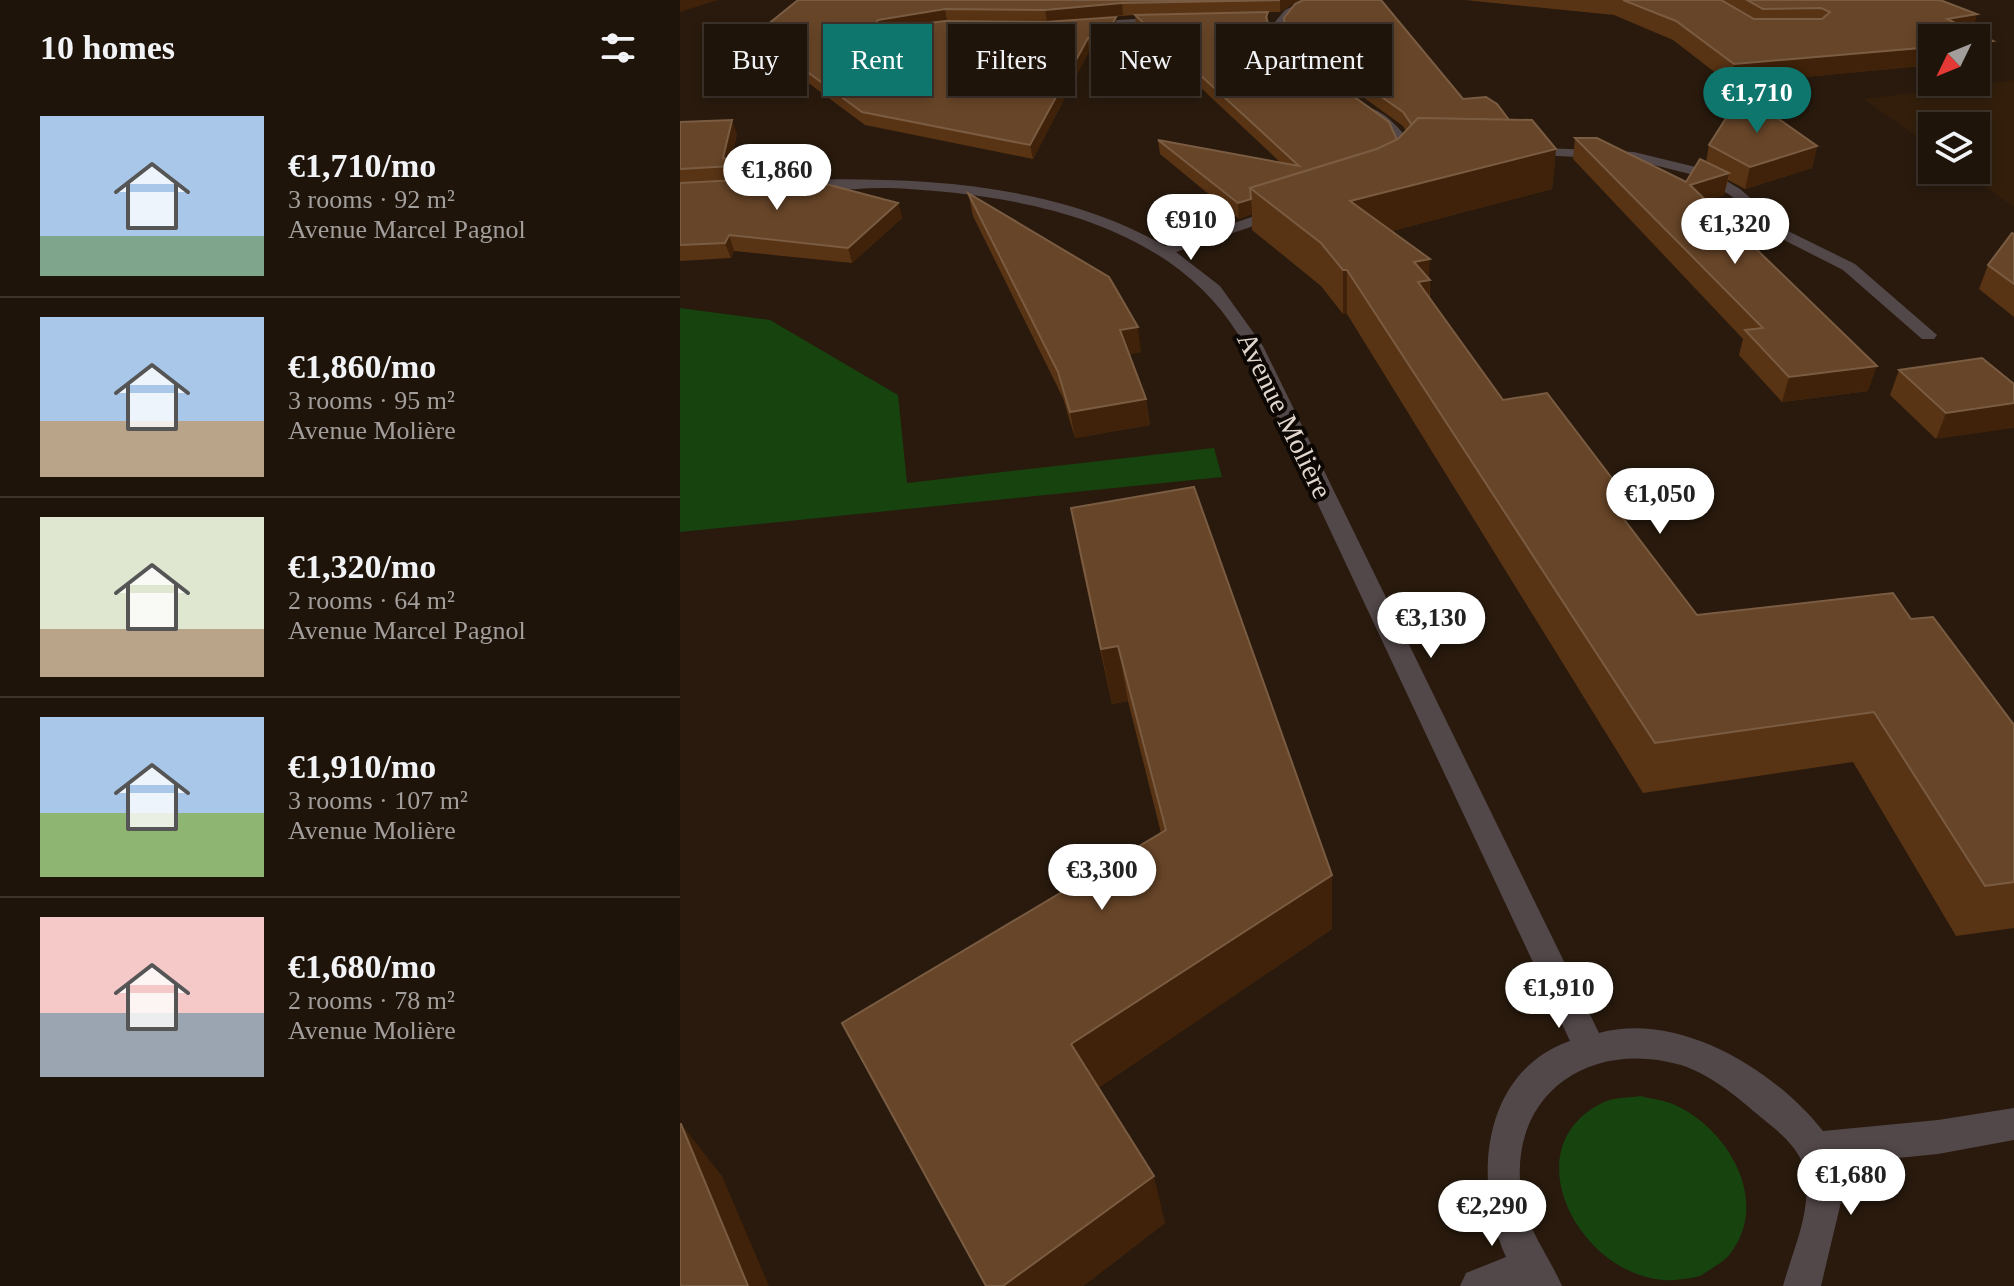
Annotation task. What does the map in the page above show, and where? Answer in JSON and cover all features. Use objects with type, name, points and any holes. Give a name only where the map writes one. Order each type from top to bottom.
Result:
[{"type":"street","points":[[1275,24],[1276,18],[1313,0]]},
{"type":"street","points":[[1075,26],[1183,19]]},
{"type":"street","points":[[1357,104],[1396,131],[1416,150],[1390,174]]},
{"type":"street","points":[[1502,151],[1634,156],[1703,173],[1735,192],[1785,235],[1849,267],[1928,335]]},
{"type":"street","name":"Avenue Molière","points":[[771,185],[899,185],[990,194],[1082,216],[1164,251],[1206,281],[1254,346],[1590,1049]]},
{"type":"street","points":[[1164,251],[1301,206]]},
{"type":"street","points":[[1479,1286],[1536,1276],[1509,1224],[1500,1164],[1505,1136],[1525,1092],[1563,1060],[1590,1049],[1641,1044],[1667,1047],[1710,1062],[1788,1117],[1815,1149],[1823,1173],[1823,1206],[1802,1286]]},
{"type":"street","points":[[1815,1149],[1938,1137],[2014,1124]]},
{"type":"shaded area","points":[[2014,80],[2014,207],[1982,184],[1990,184],[1990,112],[1918,112],[1918,138],[1864,99],[1918,92],[1918,96],[1990,96],[1990,83]]},
{"type":"green space","points":[[680,308],[770,320],[898,395],[907,483],[1214,448],[1222,477],[680,532]]},
{"type":"green space","points":[[1640,1096],[1671,1103],[1712,1131],[1727,1149],[1745,1190],[1746,1212],[1742,1233],[1728,1257],[1698,1276],[1676,1280],[1643,1276],[1612,1261],[1587,1238],[1569,1210],[1560,1180],[1561,1150],[1575,1123],[1604,1102]]},
{"type":"building","points":[[798,0],[1280,0],[1122,3],[1045,10],[945,9],[878,20],[875,24],[823,24],[823,83],[807,72],[807,24],[768,24]]},
{"type":"building","points":[[1303,0],[1381,0],[1463,99],[1486,97],[1497,104],[1509,120],[1418,118],[1412,125],[1403,112],[1380,96],[1392,96],[1392,24],[1285,24],[1284,18],[1295,4]]},
{"type":"building","points":[[1623,0],[1721,0],[1754,19],[1822,19],[1830,12],[1821,8],[1763,9],[1747,0],[1940,0],[1977,14],[1947,19],[1957,24],[1918,24],[1918,48],[1734,64],[1676,21]]},
{"type":"building","points":[[1268,12],[1268,24],[1216,24],[1216,90],[1200,75],[1200,24],[1145,24],[1135,15]]},
{"type":"building","points":[[1116,17],[1112,24],[1091,24],[1091,38],[1088,38],[1075,62],[1075,24],[948,24],[948,96],[1057,96],[1030,145],[862,112],[840,96],[932,96],[932,24],[922,24],[945,21],[1045,22]]},
{"type":"building","points":[[1742,93],[1817,146],[1750,167],[1709,145]]},
{"type":"building","points":[[1223,96],[1353,96],[1389,122],[1397,140],[1250,188],[1251,199],[1238,203],[1158,140],[1299,166]]},
{"type":"building","points":[[1418,118],[1532,120],[1556,149],[1350,201],[1430,259],[1414,262],[1430,280],[1418,282],[1503,400],[1547,393],[1630,502],[1613,505],[1697,615],[1893,593],[1911,619],[1933,617],[2014,725],[2014,882],[1985,886],[1874,712],[1655,743],[1347,270],[1343,270],[1321,243],[1250,188],[1377,149],[1398,139]]},
{"type":"building","points":[[732,120],[723,158],[750,165],[680,169],[680,122]]},
{"type":"building","points":[[1575,138],[1597,138],[1686,182],[1700,159],[1729,173],[1690,185],[1877,366],[1789,377],[1745,330],[1763,328]]},
{"type":"building","points":[[799,177],[898,203],[848,248],[729,235],[725,243],[680,245],[680,183]]},
{"type":"building","points":[[968,193],[1109,277],[1138,327],[1120,330],[1146,399],[1070,412],[1058,372]]},
{"type":"building","points":[[2014,234],[2014,284],[1988,265]]},
{"type":"building","points":[[1982,358],[2014,384],[2014,403],[1946,413],[1899,370]]},
{"type":"building","points":[[1194,487],[1332,875],[1071,1044],[1154,1176],[1003,1286],[986,1286],[842,1023],[1166,830],[1118,646],[1101,649],[1071,508]]},
{"type":"building","points":[[681,1124],[748,1286],[680,1286]]}]
